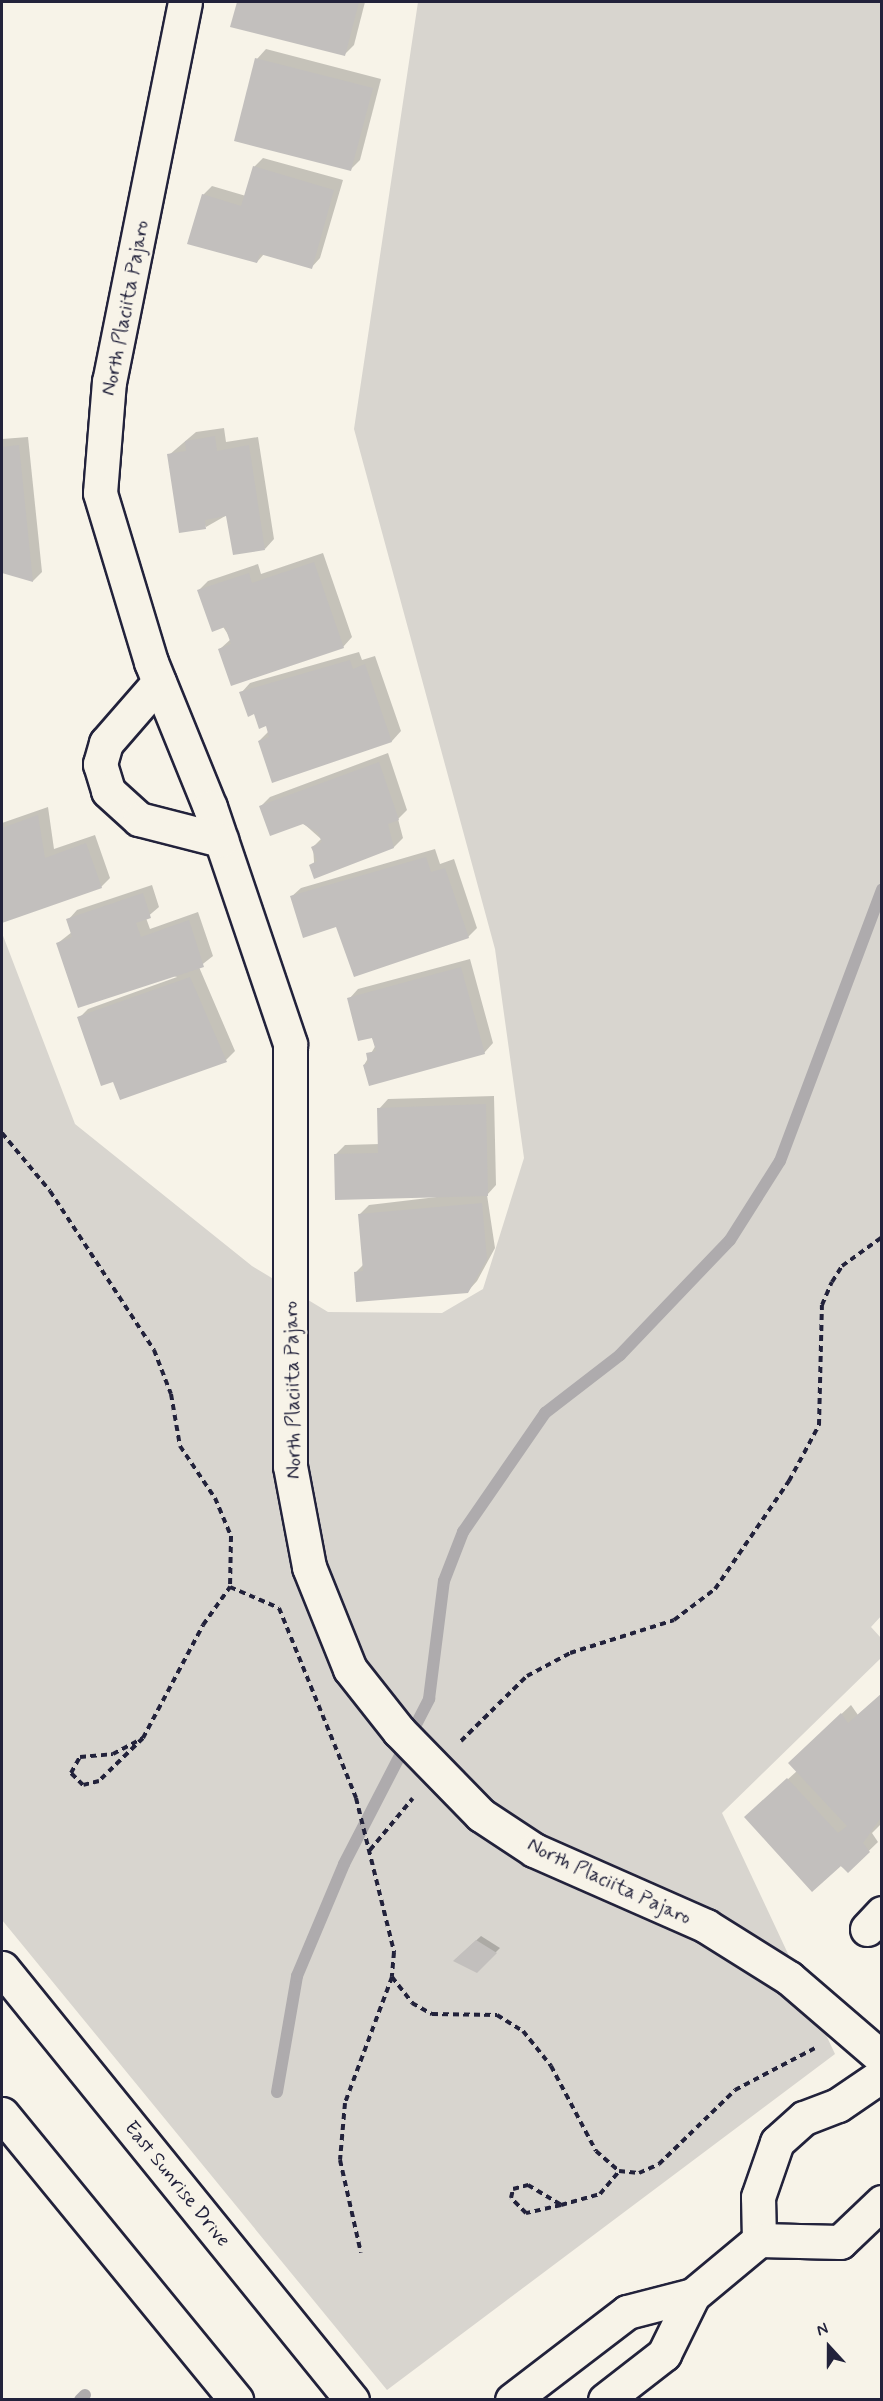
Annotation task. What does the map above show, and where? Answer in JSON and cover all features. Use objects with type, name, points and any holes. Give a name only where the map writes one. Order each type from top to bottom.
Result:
[{"type":"street","name":"North Placiita Pajaro","points":[[185,2],[109,381],[100,493],[159,682],[221,840],[290,1044],[290,1466],[309,1567],[350,1669],[399,1731],[481,1815],[534,1851],[706,1926],[789,1978],[882,2058]]},
{"type":"street","points":[[159,682],[106,743],[100,764],[108,791],[139,819],[221,840]]},
{"type":"street","name":"East Sunrise Drive","points":[[2,1968],[352,2400]]},
{"type":"street","points":[[759,2240],[758,2197],[777,2142],[804,2118],[838,2105],[882,2074]]},
{"type":"street","points":[[2,2114],[237,2400]]},
{"type":"street","points":[[605,2400],[664,2354],[693,2295],[759,2240],[840,2242],[882,2202]]},
{"type":"street","points":[[512,2400],[627,2312],[693,2295]]},
{"type":"path","points":[[2,1133],[50,1191],[154,1350],[171,1394],[180,1446],[215,1498],[231,1536],[231,1587],[203,1626],[143,1738],[99,1781],[82,1785],[71,1773],[80,1757],[113,1754],[143,1738]]},
{"type":"path","points":[[460,1742],[527,1676],[570,1653],[674,1620],[715,1589],[789,1481],[819,1425],[822,1305],[832,1282],[842,1266],[882,1237]]},
{"type":"path","points":[[231,1587],[279,1608],[329,1721],[369,1850],[394,1952],[392,1977],[345,2103],[340,2160],[361,2253]]},
{"type":"path","points":[[369,1850],[416,1793]]},
{"type":"path","points":[[392,1977],[412,2003],[432,2014],[497,2015],[524,2031],[551,2066],[596,2151],[619,2171],[639,2173],[659,2164],[735,2090],[821,2045]]},
{"type":"path","points":[[561,2205],[528,2185],[513,2189],[511,2198],[526,2213],[561,2205],[600,2194],[619,2171]]},
{"type":"shaded area","points":[[418,2],[881,2],[882,1615],[871,1627],[881,1638],[881,1658],[722,1813],[835,2054],[387,2390],[2,1920],[2,933],[75,1124],[252,1266],[328,1312],[442,1313],[483,1289],[524,1158],[495,949],[354,429]]},
{"type":"building","points":[[237,2],[359,2],[345,56],[230,27]]},
{"type":"building","points":[[255,58],[373,88],[351,171],[234,141]]},
{"type":"building","points":[[253,166],[334,190],[312,269],[260,254],[257,263],[187,244],[202,194],[241,206]]},
{"type":"building","points":[[215,436],[217,451],[249,445],[265,550],[233,555],[226,516],[205,520],[206,529],[179,533],[167,454],[186,451],[185,441]]},
{"type":"building","points":[[19,445],[33,582],[2,573],[2,447]]},
{"type":"building","points":[[314,562],[344,648],[231,686],[218,649],[231,644],[225,627],[212,632],[197,590],[249,573],[252,583]]},
{"type":"building","points":[[350,660],[353,669],[365,664],[392,742],[272,783],[258,741],[269,737],[266,726],[259,729],[254,714],[248,717],[239,692]]},
{"type":"building","points":[[379,762],[399,820],[388,824],[394,848],[314,879],[309,865],[317,861],[311,847],[322,842],[318,833],[303,824],[270,836],[259,806]]},
{"type":"building","points":[[38,815],[45,858],[86,843],[102,888],[2,923],[2,828]]},
{"type":"building","points":[[426,857],[431,872],[445,868],[469,938],[354,977],[336,927],[303,938],[290,896]]},
{"type":"building","points":[[143,893],[151,918],[136,923],[141,937],[189,920],[204,967],[78,1008],[56,943],[72,937],[66,919]]},
{"type":"building","points":[[461,967],[485,1054],[369,1086],[363,1065],[368,1063],[366,1053],[376,1051],[372,1038],[358,1041],[347,998]]},
{"type":"building","points":[[190,977],[227,1062],[120,1100],[113,1082],[101,1086],[77,1017]]},
{"type":"building","points":[[486,1104],[488,1196],[335,1200],[334,1154],[378,1153],[377,1108]]},
{"type":"building","points":[[482,1203],[487,1259],[468,1293],[356,1302],[354,1272],[363,1271],[358,1214]]},
{"type":"building","points":[[882,1693],[882,1816],[863,1843],[870,1852],[848,1873],[841,1866],[812,1892],[744,1817],[787,1778],[838,1833],[847,1826],[788,1763],[841,1713],[848,1723]]},
{"type":"building","points":[[476,1940],[497,1953],[477,1973],[453,1961]]},
{"type":"waterway","points":[[277,2092],[297,1976],[344,1864],[429,1699],[444,1581],[463,1532],[545,1413],[620,1355],[730,1240],[780,1161],[882,890]]},
{"type":"waterway","points":[[80,2400],[85,2395]]}]
